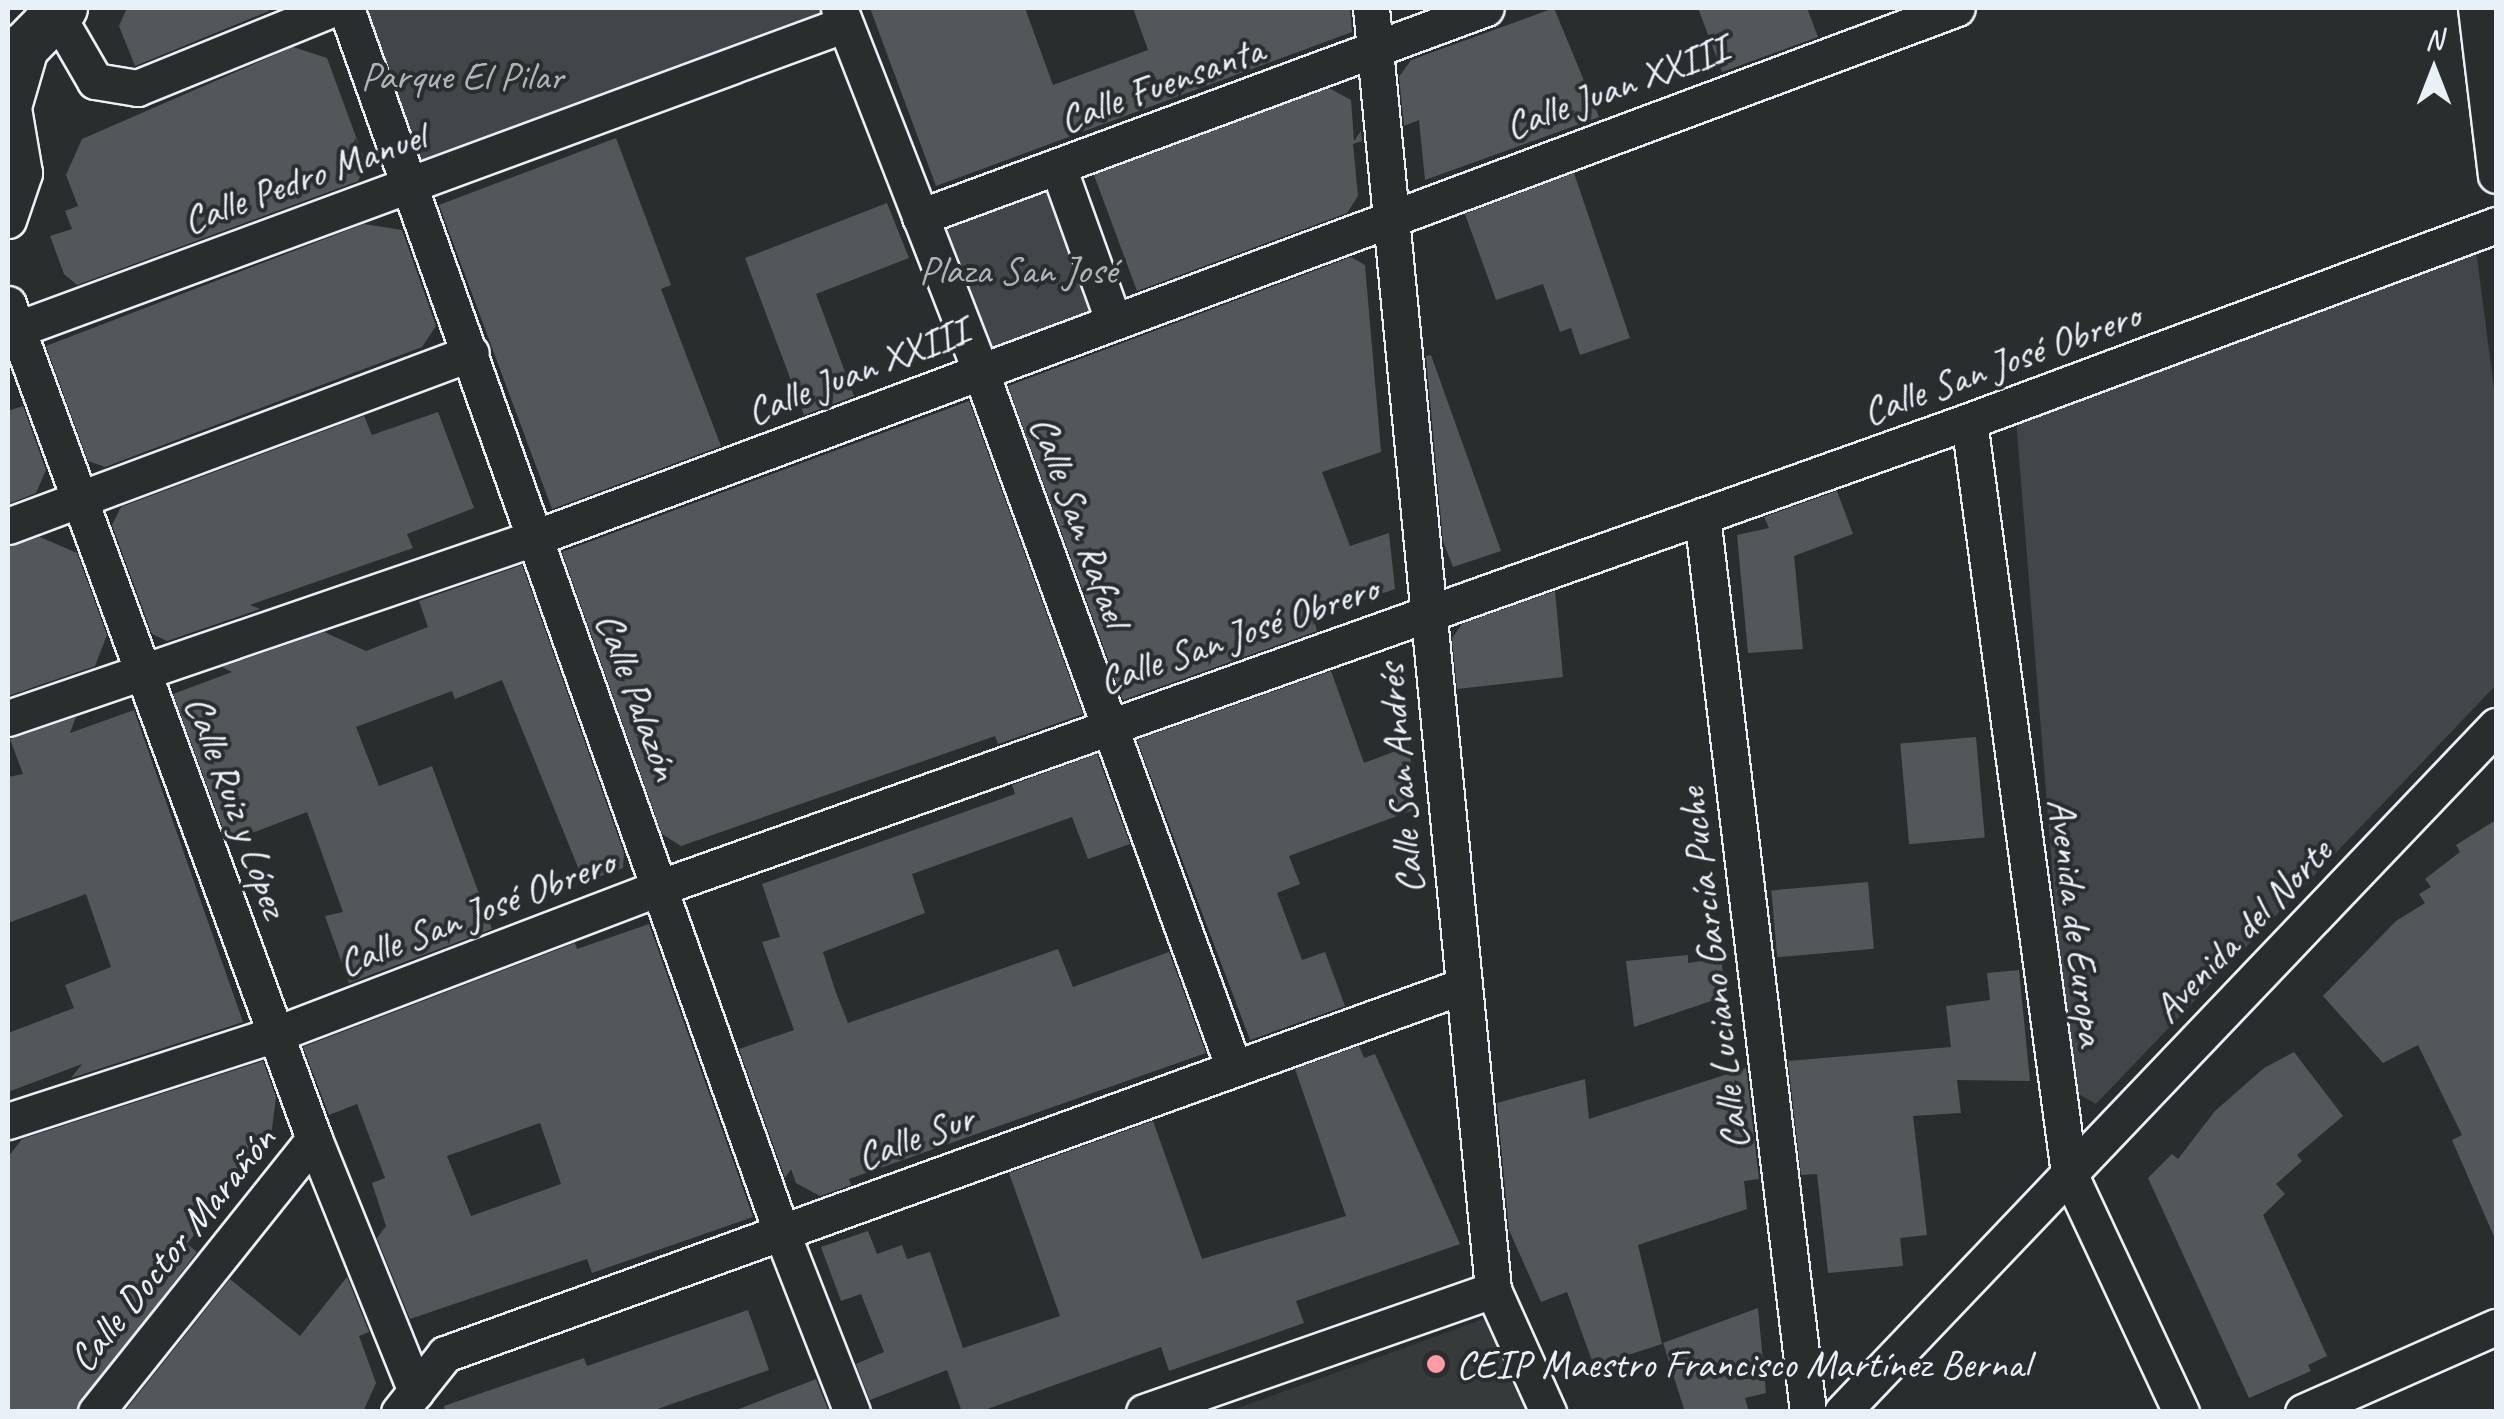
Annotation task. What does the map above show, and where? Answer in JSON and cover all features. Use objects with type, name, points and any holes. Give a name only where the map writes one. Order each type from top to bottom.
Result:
[{"type":"street","points":[[8,220],[24,173],[29,54],[95,81],[137,88],[334,8]]},
{"type":"street","name":"Calle Palazón","points":[[346,8],[472,353],[781,1231],[852,1412]]},
{"type":"street","name":"Calle San Andrés","points":[[1371,8],[1460,987],[1493,1290],[1548,1412]]},
{"type":"street","name":"Calle Fuensanta","points":[[920,217],[1486,8]]},
{"type":"street","name":"Calle Juan XXIII","points":[[8,718],[536,536],[1957,8]]},
{"type":"street","points":[[2476,8],[2496,175]]},
{"type":"street","name":"Calle Pedro Manuel","points":[[12,316],[411,184],[842,16]]},
{"type":"street","name":"Calle San Rafael","points":[[842,16],[980,370],[1233,1066]]},
{"type":"street","points":[[1058,167],[1114,320]]},
{"type":"street","name":"Calle San José Obrero","points":[[8,1121],[276,1034],[661,886],[1108,724],[1970,421],[2496,224]]},
{"type":"street","name":"Calle Ruiz y López","points":[[12,316],[408,1401]]},
{"type":"street","points":[[8,526],[472,353]]},
{"type":"street","name":"Avenida de Europa","points":[[1970,421],[2068,1172],[2181,1412]]},
{"type":"street","name":"Calle Luciano García Puche","points":[[1702,516],[1808,1412]]},
{"type":"street","name":"Avenida del Norte","points":[[1842,1412],[2496,726]]},
{"type":"street","name":"Calle Sur","points":[[408,1401],[445,1354],[1460,987]]},
{"type":"street","name":"Calle Doctor Marañón","points":[[96,1412],[314,1139]]},
{"type":"street","points":[[1144,1412],[1493,1290]]},
{"type":"street","points":[[2303,1412],[2496,1327]]},
{"type":"shaded area","name":"CEIP Maestro Francisco Martínez Bernal","points":[[1492,1316],[1533,1412],[1227,1412]]},
{"type":"green space","name":"Parque El Pilar","points":[[821,8],[824,16],[418,166],[365,10]]},
{"type":"green space","name":"Plaza San José","points":[[1058,167],[1114,320],[976,370],[920,217]]},
{"type":"green space","points":[[2476,250],[2496,404],[2496,685],[2096,1104],[2070,1089],[2016,420]]},
{"type":"building","points":[[127,8],[269,11],[135,66],[119,26]]},
{"type":"building","points":[[870,8],[1025,8],[1053,85],[1148,50],[1133,8],[1350,8],[1352,32],[936,186]]},
{"type":"building","points":[[1554,8],[1599,117],[1425,180],[1419,120],[1404,126],[1399,77],[1411,60]]},
{"type":"building","points":[[1698,8],[1807,8],[1818,37],[1722,72]]},
{"type":"building","points":[[293,47],[327,58],[366,164],[358,181],[77,285],[64,274],[50,236],[72,229],[65,211],[78,206],[66,175],[82,139]]},
{"type":"building","points":[[1329,88],[1351,100],[1354,141],[1361,131],[1362,141],[1353,144],[1358,196],[1347,213],[1137,291],[1094,175]]},
{"type":"building","points":[[616,138],[671,285],[661,289],[721,446],[552,509],[439,205]]},
{"type":"building","points":[[1574,173],[1630,338],[1580,355],[1571,328],[1560,332],[1543,284],[1496,300],[1465,214]]},
{"type":"building","points":[[887,203],[909,258],[816,294],[854,396],[804,415],[745,258]]},
{"type":"building","points":[[364,224],[402,230],[436,326],[422,347],[105,467],[88,461],[46,346]]},
{"type":"building","points":[[1351,257],[1365,265],[1381,452],[1322,472],[1350,546],[1389,533],[1395,589],[1313,617],[1317,631],[1123,700],[1008,386]]},
{"type":"building","points":[[1431,355],[1501,551],[1453,567],[1443,541],[1426,356]]},
{"type":"building","points":[[969,401],[1083,714],[998,744],[995,736],[681,846],[662,834],[562,552]]},
{"type":"building","points":[[23,406],[46,470],[36,493],[8,504],[8,411]]},
{"type":"building","points":[[438,412],[474,508],[407,534],[413,548],[250,605],[260,609],[167,641],[152,634],[112,525],[121,507],[364,416],[372,435]]},
{"type":"building","points":[[1837,491],[1853,534],[1794,556],[1803,649],[1748,653],[1737,535],[1769,528],[1764,517]]},
{"type":"building","points":[[40,537],[77,553],[107,635],[95,666],[8,696],[8,547]]},
{"type":"building","points":[[522,565],[624,853],[623,868],[584,882],[502,680],[455,699],[452,691],[356,727],[379,786],[432,766],[492,929],[349,983],[325,916],[343,912],[307,812],[228,842],[173,694],[232,672],[222,667],[324,632],[366,651],[428,627],[419,601]]},
{"type":"building","points":[[1555,591],[1563,677],[1457,689],[1452,638],[1462,624]]},
{"type":"building","points":[[1331,671],[1364,763],[1409,746],[1416,809],[1289,856],[1300,884],[1277,893],[1302,960],[1325,952],[1345,1006],[1250,1040],[1137,740]]},
{"type":"building","points":[[134,710],[243,1022],[71,1078],[82,1064],[8,1092],[8,1033],[74,1008],[65,985],[111,967],[86,894],[8,923],[8,777],[23,774],[10,739],[76,717],[70,733]]},
{"type":"building","points":[[1976,737],[1985,838],[1909,844],[1900,744]]},
{"type":"building","points":[[1097,754],[1130,844],[1088,859],[1072,817],[912,874],[925,913],[823,952],[835,990],[848,1023],[1058,949],[1073,987],[1169,952],[1206,1053],[849,1179],[851,1185],[820,1196],[796,1183],[791,1169],[785,1178],[739,1049],[794,1030],[762,942],[780,937],[762,884],[1015,794],[1012,785]]},
{"type":"building","points":[[2496,820],[2496,1241],[2452,1140],[2462,1135],[2418,1045],[2383,1063],[2323,996],[2396,921],[2425,903],[2419,894],[2431,887],[2425,879],[2460,852],[2456,845]]},
{"type":"building","points":[[1868,882],[1874,949],[1777,957],[1771,890]]},
{"type":"building","points":[[649,924],[753,1217],[592,1273],[587,1259],[410,1319],[377,1238],[386,1226],[372,1183],[385,1178],[357,1104],[329,1115],[303,1047],[575,943],[577,949]],"holes":[[[540,1123],[561,1184],[471,1216],[447,1156]]]},
{"type":"building","points":[[1688,955],[1688,963],[1721,958],[1726,996],[1634,1027],[1626,961]]},
{"type":"building","points":[[2019,970],[2030,1081],[1957,1080],[1961,1113],[1913,1116],[1927,1235],[1900,1238],[1903,1266],[1828,1273],[1817,1174],[1801,1175],[1788,1061],[1951,1047],[1946,1006],[1990,1000],[1987,973]]},
{"type":"building","points":[[1359,1046],[1364,1058],[1375,1054],[1460,1244],[1296,1301],[1304,1323],[1169,1371],[1161,1347],[979,1412],[962,1412],[947,1370],[870,1400],[856,1364],[884,1352],[861,1294],[841,1301],[821,1247],[868,1231],[877,1254],[902,1245],[907,1259],[930,1252],[963,1348],[1060,1316],[1009,1173],[1153,1121],[1202,1259],[1346,1216],[1295,1069]]},
{"type":"building","points":[[2294,1052],[2343,1116],[2297,1155],[2302,1161],[2276,1184],[2285,1194],[2263,1215],[2327,1356],[2308,1365],[2311,1371],[2249,1398],[2148,1178],[2172,1154],[2178,1159],[2215,1111],[2264,1068]]},
{"type":"building","points":[[263,1061],[276,1097],[271,1136],[187,1244],[197,1252],[75,1412],[8,1412],[8,1157],[22,1139]]},
{"type":"building","points":[[1746,1068],[1759,1179],[1744,1181],[1747,1209],[1638,1245],[1662,1344],[1594,1366],[1567,1292],[1541,1302],[1509,1230],[1497,1103],[1585,1079],[1589,1119]]},
{"type":"building","points":[[347,1277],[369,1332],[359,1336],[376,1383],[363,1412],[124,1412],[230,1279],[300,1336]]},
{"type":"building","points":[[1758,1308],[1766,1393],[1745,1398],[1749,1412],[1685,1412],[1663,1343]]},
{"type":"building","points":[[748,1310],[769,1370],[649,1412],[445,1412],[444,1406],[584,1358],[587,1366]]},
{"type":"building","points":[[816,1379],[829,1412],[740,1412],[739,1409]]},
{"type":"place","name":"CEIP Maestro Francisco Martínez Bernal","points":[[1436,1364]]}]
